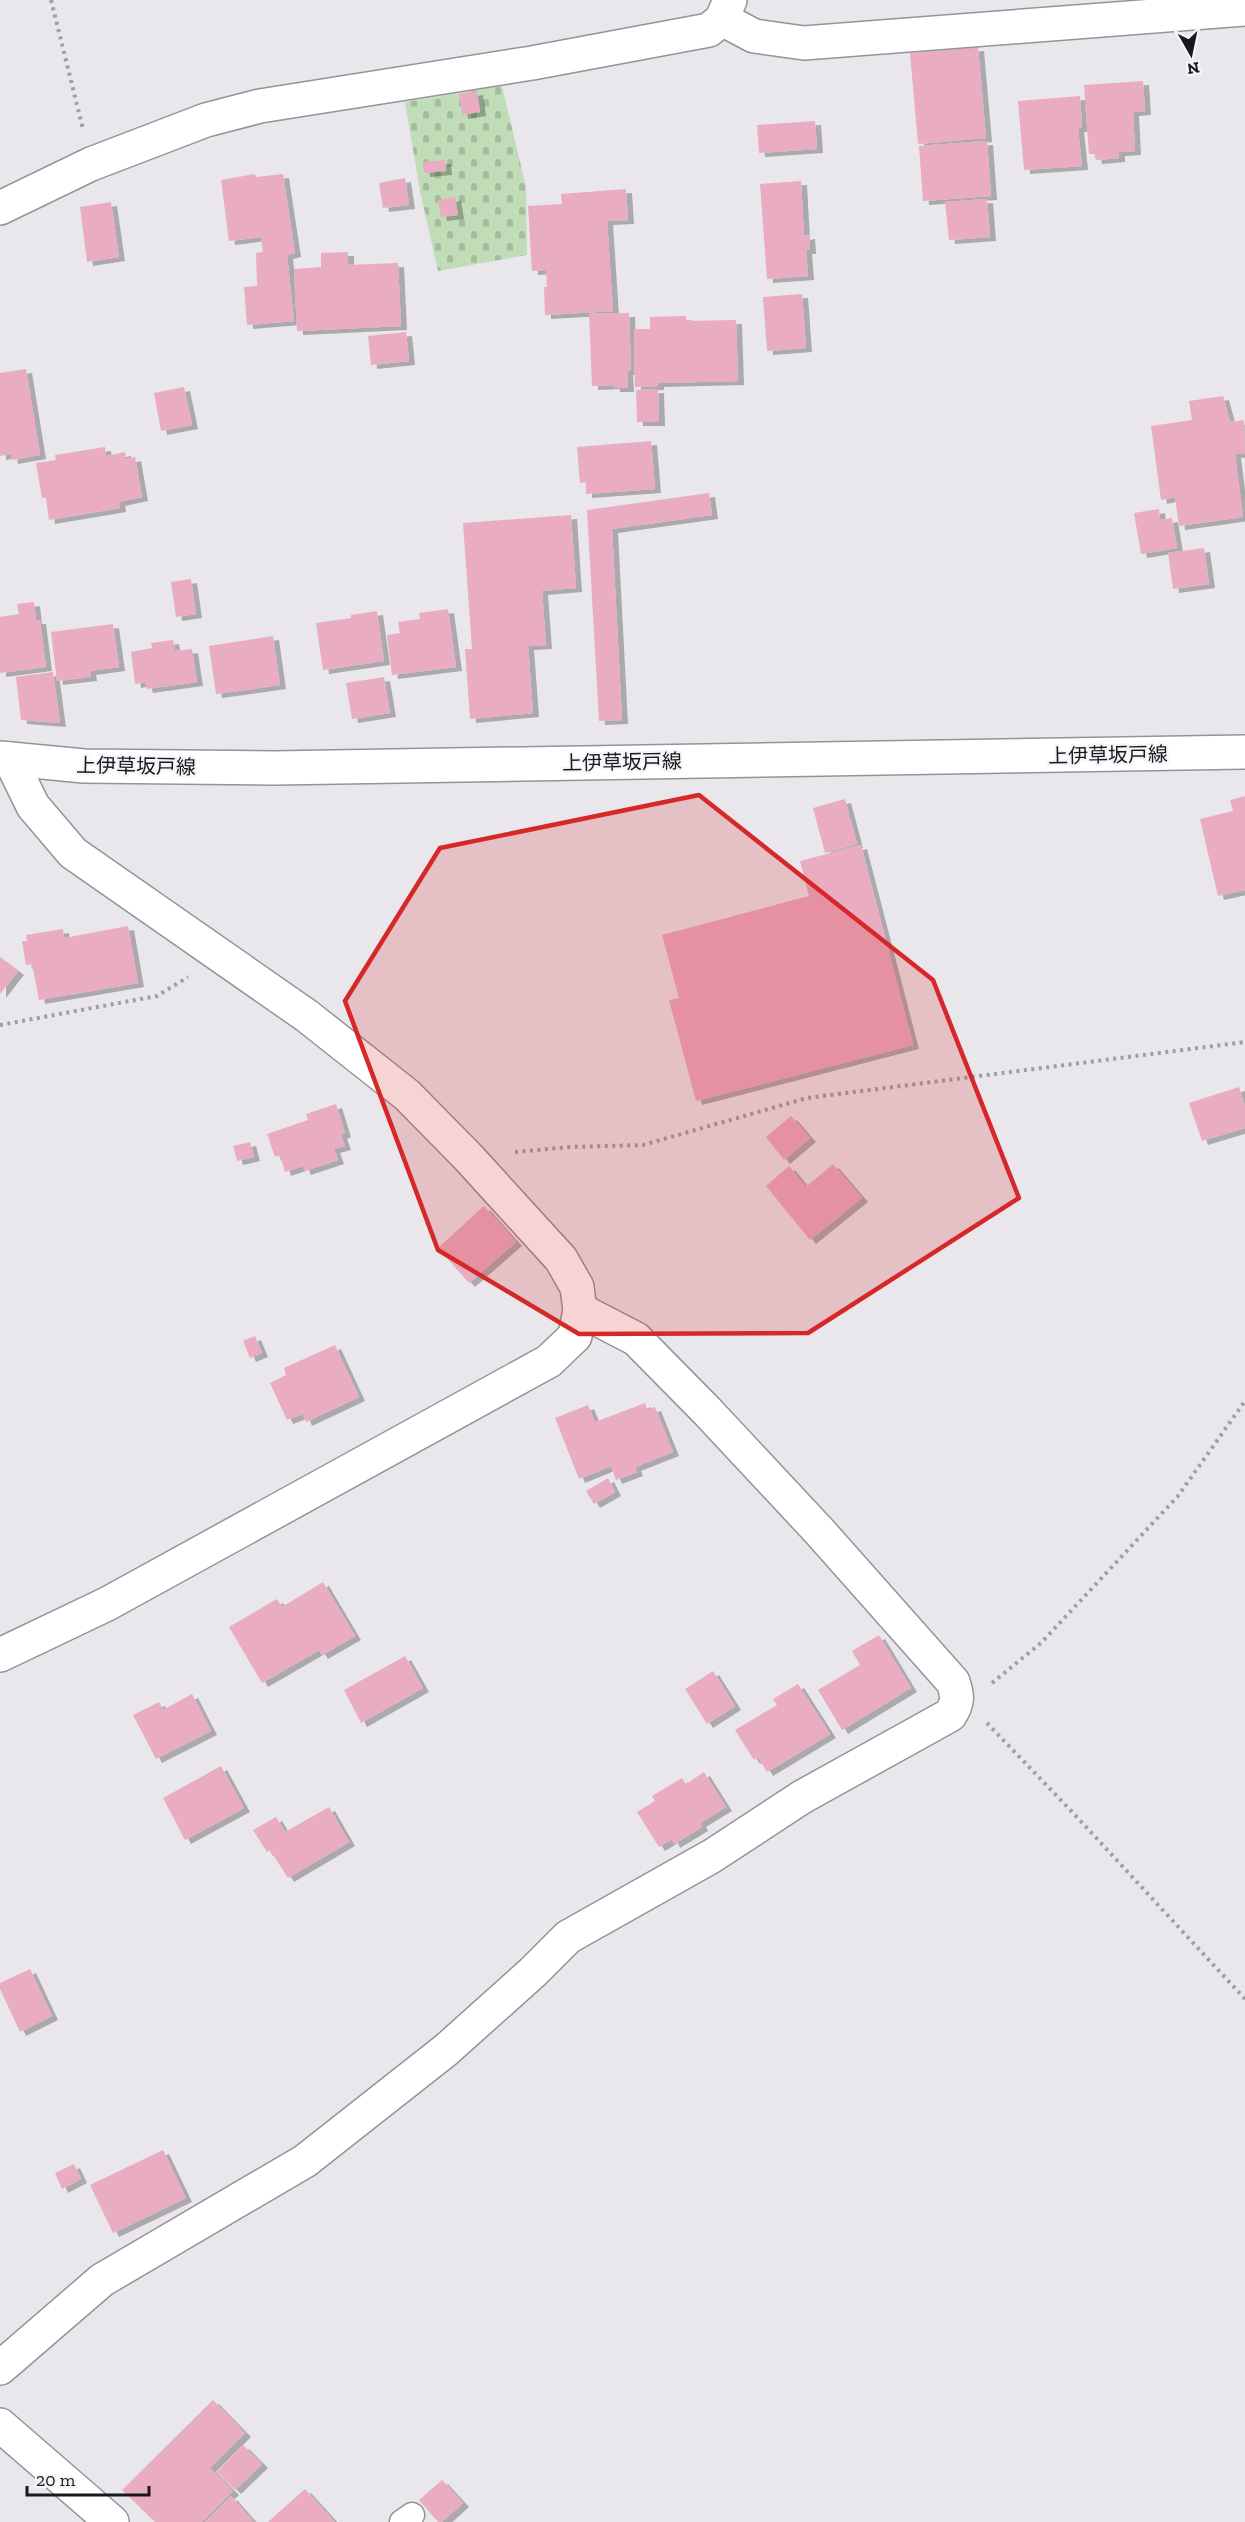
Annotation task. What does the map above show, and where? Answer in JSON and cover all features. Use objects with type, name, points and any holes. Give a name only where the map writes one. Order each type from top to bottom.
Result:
[{"type":"street","points":[[0,208],[91,164],[206,120],[260,106],[532,63],[709,30],[726,10],[754,36],[804,43],[1245,9]]},
{"type":"street","name":"上伊草坂戸線","points":[[5,758],[84,766],[275,768],[1245,752]]},
{"type":"street","points":[[0,1655],[107,1604],[549,1361],[575,1336],[580,1310],[577,1287],[561,1259],[468,1157],[407,1095],[307,1016],[73,853],[33,806],[5,758]]},
{"type":"street","points":[[0,2368],[102,2280],[305,2161],[446,2050],[532,1973],[568,1936],[712,1856],[802,1797],[950,1715],[960,1705],[953,1682],[820,1532],[707,1411],[636,1339],[580,1310]]},
{"type":"street","points":[[0,2426],[112,2522]]},
{"type":"path","points":[[51,0],[91,164]]},
{"type":"path","points":[[0,1025],[157,996],[182,982],[216,953]]},
{"type":"path","points":[[468,1157],[570,1147],[643,1145],[807,1098],[1245,1042]]},
{"type":"path","points":[[1245,1401],[1178,1496],[1041,1643],[960,1705],[986,1722],[1245,1999]]},
{"type":"highlighted area","points":[[699,795],[933,980],[1019,1198],[808,1333],[579,1334],[438,1250],[345,1001],[440,848]]},
{"type":"green space","points":[[502,86],[526,187],[527,255],[438,271],[420,191],[405,102]]},
{"type":"building","points":[[978,47],[986,138],[918,144],[910,53]]},
{"type":"building","points":[[1143,81],[1145,111],[1133,112],[1135,151],[1119,152],[1119,158],[1096,160],[1095,154],[1089,154],[1084,85]]},
{"type":"building","points":[[477,91],[480,112],[462,115],[459,94]]},
{"type":"building","points":[[1080,96],[1082,128],[1078,128],[1082,166],[1024,170],[1018,101]]},
{"type":"building","points":[[815,121],[817,149],[759,153],[757,125]]},
{"type":"building","points":[[987,141],[991,196],[923,201],[919,146]]},
{"type":"building","points":[[445,160],[446,171],[424,173],[423,162]]},
{"type":"building","points":[[255,174],[256,177],[283,174],[295,253],[287,255],[294,321],[247,325],[244,287],[257,286],[256,253],[263,252],[261,237],[229,241],[221,180]]},
{"type":"building","points":[[405,178],[409,205],[383,208],[379,183]]},
{"type":"building","points":[[801,181],[804,236],[809,235],[810,250],[806,250],[808,276],[767,279],[760,184]]},
{"type":"building","points":[[626,189],[628,220],[607,221],[613,311],[545,315],[546,270],[532,271],[528,206],[562,204],[561,194]]},
{"type":"building","points":[[455,197],[458,215],[441,217],[438,200]]},
{"type":"building","points":[[987,199],[990,237],[949,240],[945,202]]},
{"type":"building","points":[[111,202],[119,257],[87,262],[80,207]]},
{"type":"building","points":[[348,252],[348,265],[398,263],[401,326],[297,331],[294,269],[321,267],[321,253]]},
{"type":"building","points":[[802,294],[806,348],[767,351],[763,297]]},
{"type":"building","points":[[629,313],[631,371],[627,371],[628,388],[614,388],[614,385],[592,386],[589,314]]},
{"type":"building","points":[[686,316],[686,321],[736,320],[738,381],[658,383],[658,386],[635,387],[634,329],[650,329],[650,317]]},
{"type":"building","points":[[406,332],[409,361],[371,365],[368,336]]},
{"type":"building","points":[[26,369],[40,455],[12,460],[11,454],[0,456],[0,373]]},
{"type":"building","points":[[184,387],[192,425],[161,431],[154,393]]},
{"type":"building","points":[[658,389],[659,422],[637,422],[636,390]]},
{"type":"building","points":[[1223,396],[1230,422],[1244,420],[1245,453],[1235,454],[1243,517],[1179,526],[1175,497],[1161,500],[1151,426],[1192,420],[1189,401]]},
{"type":"building","points":[[651,441],[655,489],[586,494],[586,482],[580,483],[577,447]]},
{"type":"building","points":[[105,447],[106,456],[125,452],[126,459],[135,457],[142,497],[119,502],[120,508],[49,520],[46,498],[42,498],[36,463],[56,460],[55,455]]},
{"type":"building","points":[[709,493],[712,515],[612,529],[622,720],[599,721],[587,510]]},
{"type":"building","points":[[1159,509],[1160,520],[1172,518],[1177,548],[1141,554],[1134,513]]},
{"type":"building","points":[[571,515],[576,588],[542,591],[546,645],[528,646],[533,713],[470,719],[465,649],[472,649],[463,523]]},
{"type":"building","points":[[1204,548],[1209,584],[1173,589],[1168,553]]},
{"type":"building","points":[[191,579],[196,614],[176,617],[171,582]]},
{"type":"building","points":[[34,602],[36,620],[40,620],[46,667],[0,673],[0,617],[19,614],[17,604]]},
{"type":"building","points":[[448,609],[456,667],[392,675],[387,635],[400,633],[398,622],[420,619],[419,613]]},
{"type":"building","points":[[377,611],[384,661],[323,670],[316,623],[351,618],[351,615]]},
{"type":"building","points":[[113,624],[119,667],[90,671],[91,677],[57,681],[51,632]]},
{"type":"building","points":[[273,636],[280,685],[216,694],[209,646]]},
{"type":"building","points":[[173,640],[175,651],[192,649],[197,682],[147,689],[145,682],[135,684],[131,652],[152,648],[151,643]]},
{"type":"building","points":[[53,672],[60,723],[21,720],[16,677]]},
{"type":"building","points":[[384,677],[390,713],[352,719],[346,683]]},
{"type":"building","points":[[1245,796],[1245,890],[1218,896],[1200,819],[1233,811],[1230,800]]},
{"type":"building","points":[[845,799],[857,844],[825,853],[813,808]]},
{"type":"building","points":[[861,845],[913,1045],[696,1101],[669,1000],[679,998],[662,935],[809,896],[800,861]]},
{"type":"building","points":[[128,926],[138,983],[39,1000],[32,964],[26,965],[22,941],[27,941],[26,935],[63,929],[64,938]]},
{"type":"building","points":[[0,957],[18,971],[0,994]]},
{"type":"building","points":[[1239,1087],[1245,1107],[1245,1128],[1202,1141],[1189,1103]]},
{"type":"building","points":[[336,1104],[345,1133],[341,1135],[345,1146],[334,1149],[338,1160],[305,1171],[303,1166],[285,1172],[280,1155],[275,1157],[267,1134],[308,1120],[306,1114]]},
{"type":"building","points":[[791,1116],[810,1138],[784,1160],[766,1137]]},
{"type":"building","points":[[250,1142],[254,1157],[237,1161],[233,1146]]},
{"type":"building","points":[[833,1164],[862,1198],[810,1240],[766,1186],[789,1166],[806,1187]]},
{"type":"building","points":[[484,1206],[516,1242],[469,1283],[438,1248]]},
{"type":"building","points":[[255,1336],[262,1353],[250,1358],[243,1341]]},
{"type":"building","points":[[335,1345],[359,1397],[306,1422],[303,1414],[287,1420],[270,1383],[286,1375],[284,1368]]},
{"type":"building","points":[[645,1403],[647,1410],[655,1407],[673,1452],[635,1467],[637,1472],[616,1480],[611,1466],[579,1479],[555,1418],[588,1405],[595,1422]]},
{"type":"building","points":[[608,1478],[615,1492],[594,1504],[586,1491]]},
{"type":"building","points":[[323,1582],[355,1636],[322,1655],[319,1650],[262,1683],[229,1627],[277,1599],[282,1607]]},
{"type":"building","points":[[879,1635],[911,1688],[842,1730],[818,1690],[860,1665],[852,1651]]},
{"type":"building","points":[[405,1656],[423,1688],[361,1723],[344,1690]]},
{"type":"building","points":[[713,1671],[735,1706],[707,1724],[685,1689]]},
{"type":"building","points":[[798,1684],[830,1734],[767,1772],[758,1757],[754,1760],[735,1730],[777,1705],[773,1699]]},
{"type":"building","points":[[192,1694],[211,1731],[156,1759],[133,1715],[159,1702],[163,1710]]},
{"type":"building","points":[[221,1766],[244,1808],[185,1840],[163,1798]]},
{"type":"building","points":[[704,1772],[726,1807],[700,1823],[702,1827],[674,1844],[672,1839],[659,1847],[637,1812],[655,1801],[652,1796],[682,1778],[686,1784]]},
{"type":"building","points":[[329,1807],[349,1842],[288,1878],[270,1850],[267,1852],[253,1830],[276,1817],[285,1832]]},
{"type":"building","points":[[30,1969],[52,2016],[20,2032],[0,1989],[0,1983]]},
{"type":"building","points":[[163,2150],[186,2198],[113,2233],[90,2185]]},
{"type":"building","points":[[74,2164],[81,2179],[62,2189],[55,2173]]},
{"type":"building","points":[[213,2400],[245,2433],[210,2468],[233,2491],[202,2522],[155,2522],[122,2490]]},
{"type":"building","points":[[243,2445],[262,2464],[235,2490],[217,2472]]},
{"type":"building","points":[[442,2480],[463,2503],[442,2522],[438,2522],[419,2500]]},
{"type":"building","points":[[305,2489],[335,2522],[268,2522]]},
{"type":"building","points":[[231,2496],[254,2522],[205,2522]]}]
